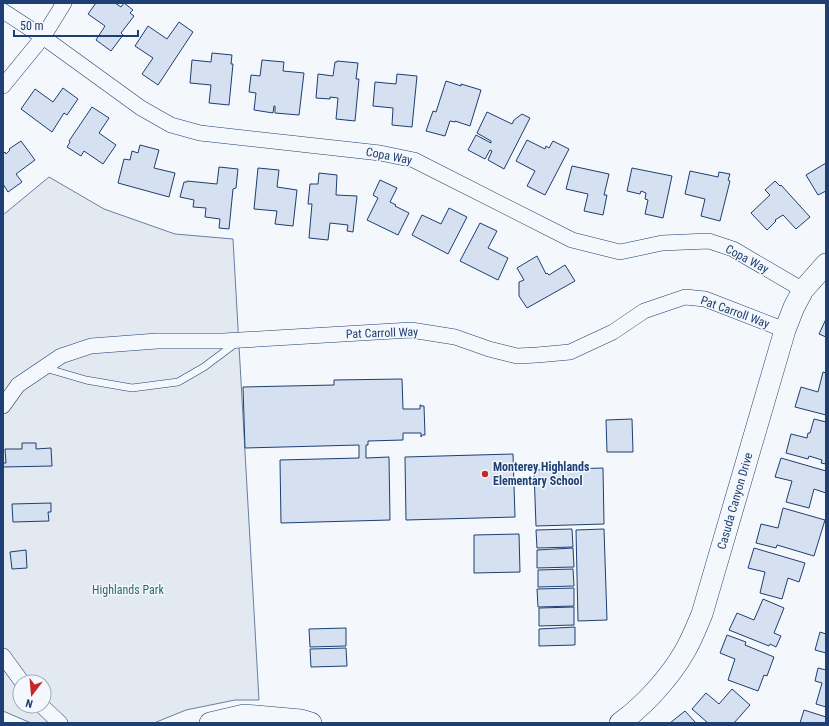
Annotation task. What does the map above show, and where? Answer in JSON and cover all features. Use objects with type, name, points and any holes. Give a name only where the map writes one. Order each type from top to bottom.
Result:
[{"type":"street","points":[[3,86],[43,37],[64,3]]},
{"type":"street","name":"Copa Way","points":[[3,11],[43,37],[141,108],[171,125],[200,133],[380,153],[414,160],[572,240],[620,252],[662,243],[709,241],[733,249],[803,290]]},
{"type":"street","name":"Casuda Canyon Drive","points":[[620,723],[634,712],[663,682],[685,651],[702,614],[785,330],[794,307],[803,290],[826,264]]},
{"type":"street","name":"Pat Carroll Way","points":[[3,406],[18,385],[61,356],[90,346],[157,341],[224,341],[411,330],[455,336],[489,349],[517,356],[570,352],[613,332],[644,311],[685,297],[705,298],[785,330]]},
{"type":"street","points":[[3,656],[16,674]]},
{"type":"street","points":[[50,714],[60,723]]},
{"type":"street","points":[[210,723],[244,714],[301,720],[311,723]]},
{"type":"lane","points":[[43,368],[86,380],[132,388],[178,382],[204,367],[239,340]]},
{"type":"green space","name":"Highlands Park","points":[[49,177],[104,209],[175,234],[233,239],[259,700],[235,700],[186,710],[154,723],[31,723],[3,711],[3,215]]},
{"type":"building","points":[[96,3],[115,3],[121,7],[124,3],[133,10],[130,13],[134,16],[121,33],[123,35],[111,51],[96,40],[105,26],[88,14]]},
{"type":"building","points":[[179,22],[193,32],[158,85],[142,74],[153,58],[135,46],[148,26],[167,39]]},
{"type":"building","points":[[212,53],[232,55],[231,64],[233,64],[229,105],[209,103],[211,85],[190,83],[192,60],[211,62]]},
{"type":"building","points":[[262,60],[284,62],[283,71],[304,73],[299,115],[275,113],[275,106],[273,113],[254,110],[256,93],[249,92],[251,75],[260,76]]},
{"type":"building","points":[[335,62],[358,63],[356,79],[359,79],[355,121],[336,119],[338,98],[316,98],[318,74],[333,76]]},
{"type":"building","points":[[397,74],[417,76],[412,127],[392,125],[393,108],[373,106],[375,82],[396,84]]},
{"type":"building","points":[[446,81],[481,90],[470,126],[455,121],[450,121],[445,136],[426,131],[433,111],[436,112]]},
{"type":"building","points":[[63,88],[78,99],[67,115],[64,113],[52,132],[21,109],[35,89],[53,102]]},
{"type":"building","points":[[92,107],[109,118],[99,133],[116,145],[103,164],[84,151],[81,156],[67,147],[70,142],[69,141]]},
{"type":"building","points":[[487,112],[512,124],[514,120],[522,114],[530,118],[504,169],[488,160],[492,151],[490,150],[485,159],[468,150],[476,135],[491,143],[491,141],[477,133]]},
{"type":"building","points":[[527,140],[545,149],[546,146],[549,148],[553,141],[569,149],[545,195],[527,186],[535,171],[516,161]]},
{"type":"building","points":[[21,141],[35,160],[16,174],[22,182],[8,192],[3,184],[3,154],[5,152],[6,154],[10,150],[9,149]]},
{"type":"building","points":[[140,145],[159,150],[154,168],[175,173],[169,197],[118,183],[124,159],[130,160],[132,151],[138,153]]},
{"type":"building","points":[[826,163],[826,191],[818,195],[806,175]]},
{"type":"building","points":[[572,166],[609,174],[604,195],[607,195],[603,215],[584,211],[588,194],[566,189]]},
{"type":"building","points":[[219,167],[238,169],[236,188],[233,189],[229,229],[219,228],[220,219],[205,217],[206,208],[193,207],[194,200],[180,197],[184,182],[217,184]]},
{"type":"building","points":[[258,168],[279,170],[277,187],[297,190],[293,226],[275,224],[277,211],[254,209]]},
{"type":"building","points":[[632,168],[672,176],[663,218],[645,214],[648,200],[645,199],[646,193],[641,191],[640,194],[627,191]]},
{"type":"building","points":[[690,171],[718,177],[719,172],[730,174],[728,180],[730,181],[720,221],[701,216],[705,199],[685,194]]},
{"type":"building","points":[[319,173],[337,175],[336,195],[357,196],[353,232],[347,231],[348,225],[330,223],[328,240],[309,238],[312,204],[308,204],[310,184],[318,184]]},
{"type":"building","points":[[380,180],[397,188],[390,202],[409,213],[398,235],[367,220],[378,198],[373,195]]},
{"type":"building","points":[[775,181],[780,186],[781,185],[810,217],[796,229],[783,215],[775,220],[776,221],[767,230],[751,213],[770,195],[765,190]]},
{"type":"building","points":[[449,208],[467,217],[448,254],[412,235],[422,215],[441,224]]},
{"type":"building","points":[[480,223],[497,231],[488,248],[508,258],[498,280],[460,261]]},
{"type":"building","points":[[537,256],[546,274],[547,273],[549,275],[565,265],[575,281],[527,308],[519,296],[519,282],[524,280],[517,268]]},
{"type":"building","points":[[826,319],[826,337],[819,334]]},
{"type":"building","points":[[823,372],[826,373],[826,415],[795,407],[801,387],[818,392]]},
{"type":"building","points":[[402,379],[403,409],[420,409],[420,405],[424,406],[425,435],[422,435],[421,437],[421,433],[403,433],[403,440],[368,441],[368,445],[366,445],[366,458],[389,457],[390,520],[281,523],[280,460],[359,458],[359,445],[245,448],[243,387],[334,385],[334,380]]},
{"type":"building","points":[[632,419],[633,452],[607,452],[606,420]]},
{"type":"building","points":[[814,419],[826,422],[826,464],[821,463],[822,460],[809,456],[808,459],[786,453],[791,434],[807,438]]},
{"type":"building","points":[[22,443],[36,443],[36,449],[51,448],[52,466],[3,467],[3,463],[6,463],[5,449],[22,449]]},
{"type":"building","points":[[513,454],[515,517],[406,520],[405,457]]},
{"type":"building","points":[[781,458],[826,471],[826,493],[814,489],[809,508],[786,502],[792,481],[775,477]]},
{"type":"building","points":[[603,468],[604,524],[536,526],[534,470]]},
{"type":"building","points":[[51,503],[51,512],[48,512],[49,521],[13,522],[12,504]]},
{"type":"building","points":[[783,508],[825,520],[814,556],[777,545],[776,548],[756,543],[761,524],[778,528]]},
{"type":"building","points":[[572,529],[573,547],[537,548],[536,530]]},
{"type":"building","points":[[604,529],[607,620],[578,621],[576,530]]},
{"type":"building","points":[[519,534],[520,572],[474,573],[474,535]]},
{"type":"building","points":[[573,548],[574,567],[537,568],[537,550]]},
{"type":"building","points":[[754,548],[805,563],[799,582],[788,578],[782,599],[760,593],[765,572],[748,568]]},
{"type":"building","points":[[26,550],[27,568],[12,569],[10,552]]},
{"type":"building","points":[[573,569],[574,586],[538,587],[538,570]]},
{"type":"building","points":[[574,588],[574,606],[538,607],[537,589]]},
{"type":"building","points":[[763,599],[784,608],[774,633],[781,636],[776,647],[770,644],[769,646],[729,630],[737,613],[754,620]]},
{"type":"building","points":[[574,607],[574,625],[539,626],[539,608]]},
{"type":"building","points":[[575,627],[575,645],[539,646],[539,629]]},
{"type":"building","points":[[346,628],[346,646],[310,647],[309,629]]},
{"type":"building","points":[[820,632],[826,634],[826,653],[815,650]]},
{"type":"building","points":[[727,635],[746,642],[745,645],[774,657],[767,676],[764,675],[758,691],[728,680],[735,659],[720,653]]},
{"type":"building","points":[[346,648],[347,666],[311,667],[310,649]]},
{"type":"building","points":[[818,668],[826,670],[826,707],[816,704],[822,683],[815,681]]},
{"type":"building","points":[[732,689],[750,705],[734,723],[708,723],[692,709],[706,693],[719,704]]},
{"type":"building","points":[[804,710],[826,717],[826,723],[800,723]]},
{"type":"building","points":[[685,711],[696,723],[670,723]]},
{"type":"place","name":"Monterey Highlands Elementary School","points":[[485,474]]}]
